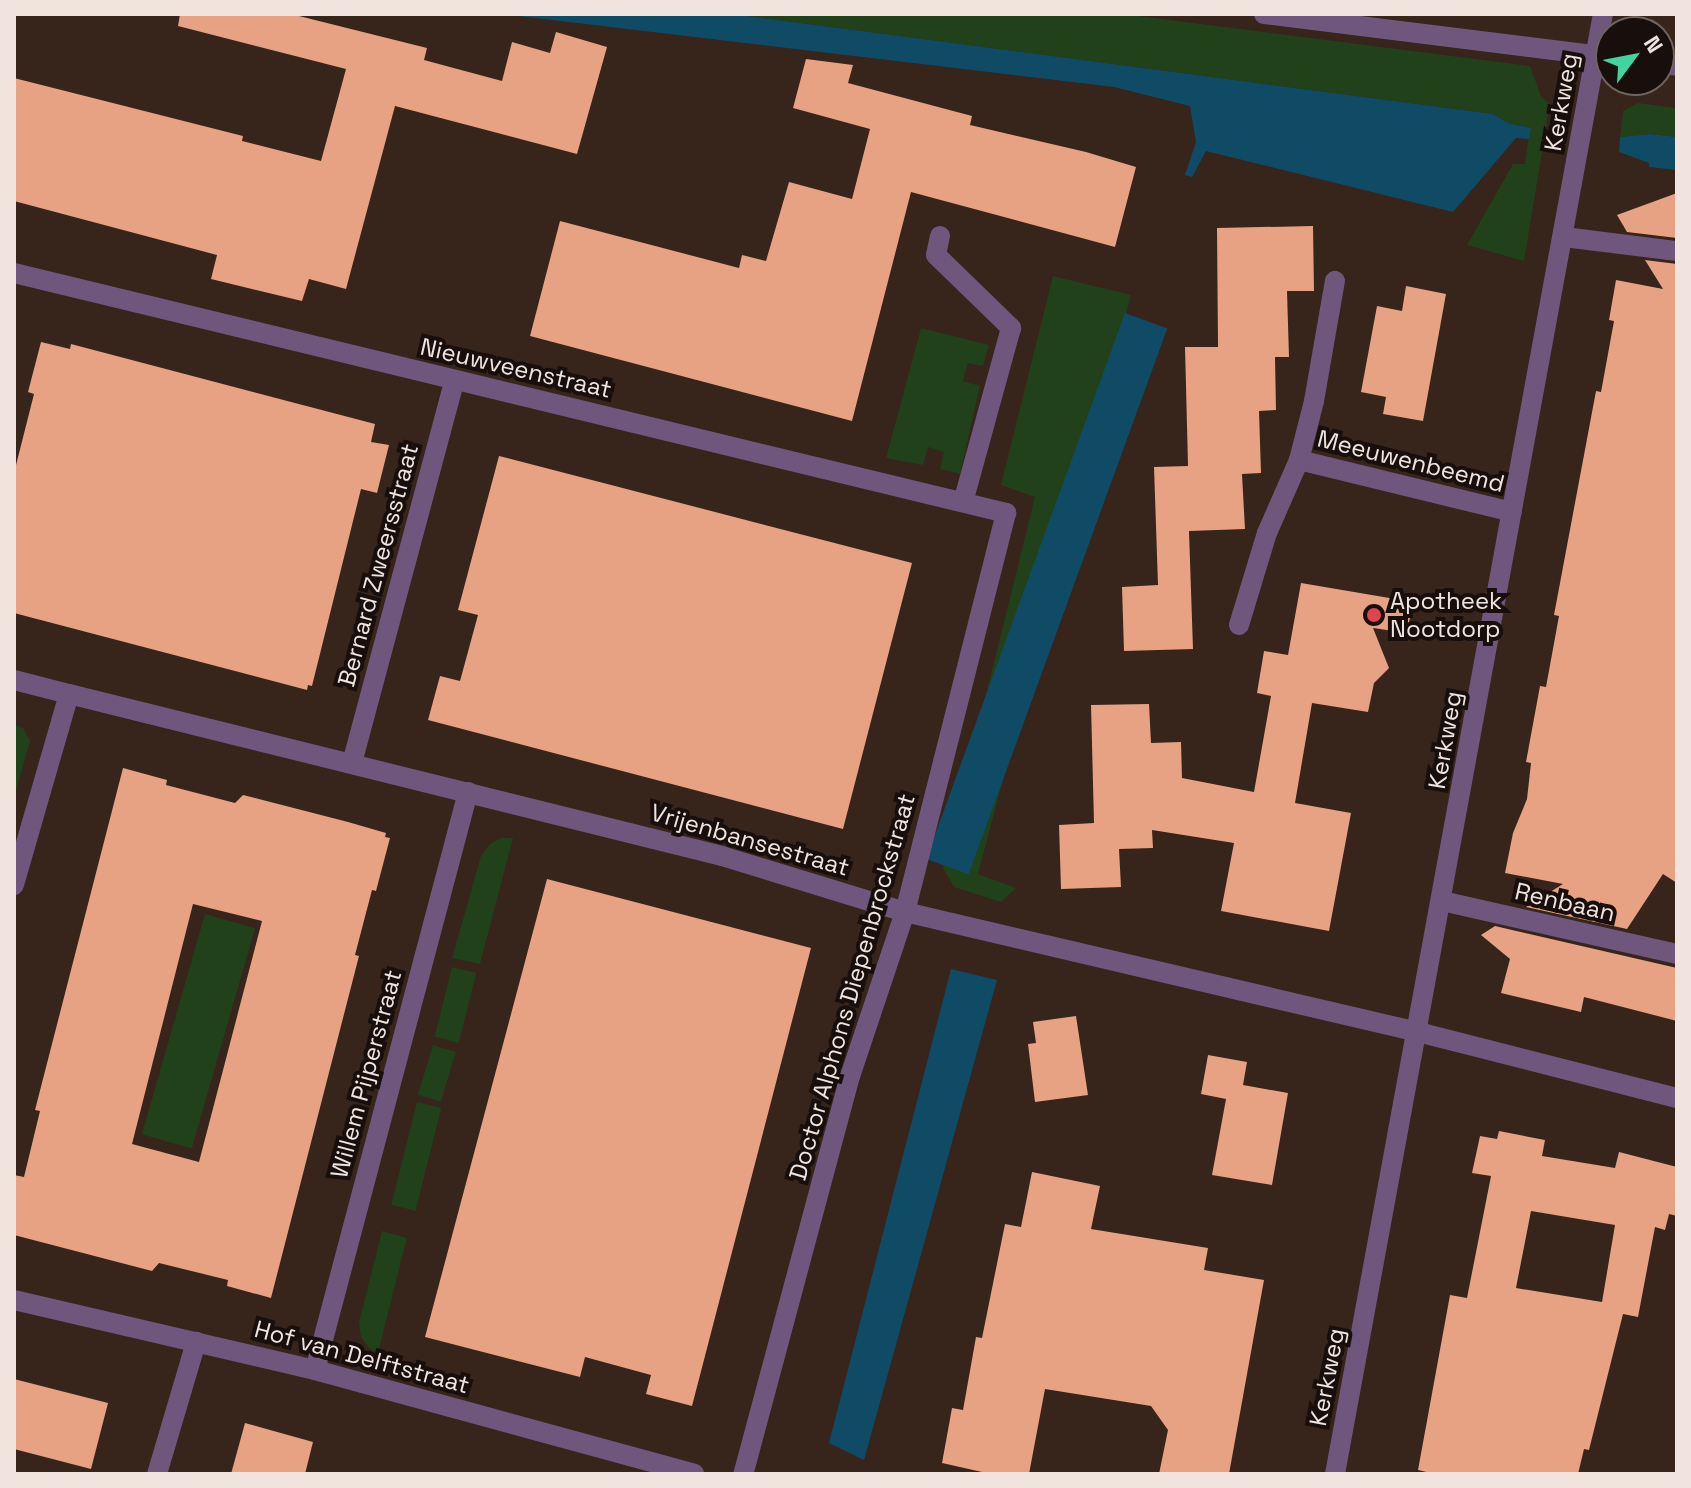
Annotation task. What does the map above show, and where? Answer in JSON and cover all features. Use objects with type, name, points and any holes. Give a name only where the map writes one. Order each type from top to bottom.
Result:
[{"type":"street","points":[[1264,14],[1595,55]]},
{"type":"street","name":"Kerkweg","points":[[1335,1474],[1512,512],[1564,237],[1595,96]]},
{"type":"street","points":[[940,236],[936,255],[1011,328],[963,502]]},
{"type":"street","points":[[1564,237],[1677,251]]},
{"type":"street","name":"Nieuwveenstraat","points":[[14,273],[1006,513]]},
{"type":"street","name":"Meeuwenbeemd","points":[[1239,625],[1267,533],[1299,460],[1314,401],[1335,281]]},
{"type":"street","name":"Bernard Zweersstraat","points":[[352,763],[454,381]]},
{"type":"street","name":"Meeuwenbeemd","points":[[1299,460],[1512,512]]},
{"type":"street","name":"Doctor Alphons Diepenbrockstraat","points":[[743,1474],[850,1076],[905,912],[1006,513]]},
{"type":"street","name":"Vrijenbansestraat","points":[[14,680],[722,856],[905,912],[1418,1032],[1677,1098]]},
{"type":"street","points":[[14,885],[69,694]]},
{"type":"street","name":"Willem Pijperstraat","points":[[315,1370],[468,792]]},
{"type":"street","name":"Renbaan","points":[[1442,901],[1677,954]]},
{"type":"street","name":"Hof van Delftstraat","points":[[14,1300],[315,1370],[694,1474]]},
{"type":"street","points":[[157,1474],[196,1342]]},
{"type":"green space","points":[[732,14],[1122,14],[1530,66],[1541,96],[1550,104],[1524,261],[1467,245],[1513,164],[1525,164],[1530,128],[1508,123],[1493,114]]},
{"type":"green space","points":[[1638,103],[1677,108],[1677,137],[1650,134],[1620,137],[1623,111]]},
{"type":"green space","points":[[1053,276],[1131,295],[978,874],[1016,888],[1001,902],[954,887],[943,868],[1035,497],[1001,485]]},
{"type":"green space","points":[[921,328],[989,345],[983,366],[968,363],[963,381],[980,386],[960,474],[940,469],[944,452],[928,447],[923,465],[886,458]]},
{"type":"green space","points":[[14,725],[23,728],[30,741],[14,798]]},
{"type":"green space","points":[[501,838],[513,838],[480,964],[452,958],[481,856],[490,844]]},
{"type":"green space","points":[[205,914],[255,928],[192,1148],[142,1134]]},
{"type":"green space","points":[[452,967],[476,973],[459,1043],[435,1037]]},
{"type":"green space","points":[[433,1045],[456,1052],[441,1102],[418,1095]]},
{"type":"green space","points":[[417,1102],[441,1108],[416,1211],[391,1205]]},
{"type":"green space","points":[[382,1231],[407,1238],[378,1353],[368,1347],[361,1337],[359,1322]]},
{"type":"water","points":[[502,14],[732,14],[1493,114],[1508,123],[1531,128],[1529,139],[1516,138],[1453,212],[1206,151],[1192,177],[1185,175],[1196,142],[1190,106],[1114,87]]},
{"type":"water","points":[[1650,134],[1677,137],[1677,170],[1649,167],[1649,163],[1619,152],[1620,137]]},
{"type":"water","points":[[1125,313],[1167,328],[969,874],[926,859]]},
{"type":"water","points":[[951,969],[997,980],[864,1460],[829,1443]]},
{"type":"building","points":[[180,14],[291,14],[427,48],[424,60],[502,81],[512,42],[550,53],[556,32],[607,47],[577,154],[395,106],[346,289],[309,279],[302,301],[211,279],[217,255],[14,201],[14,78],[243,136],[242,141],[321,161],[346,69],[178,26]]},
{"type":"building","points":[[806,59],[853,65],[848,83],[972,116],[970,125],[1136,167],[1115,247],[911,192],[852,421],[530,336],[560,221],[739,268],[742,255],[766,261],[789,182],[852,199],[870,129],[793,108]]},
{"type":"building","points":[[1677,193],[1677,238],[1627,232],[1617,215]]},
{"type":"building","points":[[1313,226],[1314,291],[1287,291],[1289,357],[1275,357],[1276,410],[1259,411],[1261,473],[1242,474],[1245,529],[1189,531],[1193,649],[1124,651],[1122,587],[1158,585],[1154,467],[1188,466],[1185,347],[1218,347],[1217,228]]},
{"type":"building","points":[[1645,260],[1677,264],[1677,883],[1663,874],[1627,929],[1526,907],[1563,884],[1505,873],[1513,833],[1527,799],[1531,763],[1526,762],[1540,686],[1546,687],[1559,616],[1554,615],[1596,391],[1601,392],[1614,321],[1609,320],[1616,280],[1663,289]]},
{"type":"building","points":[[1406,286],[1446,294],[1423,421],[1383,414],[1386,397],[1361,392],[1377,306],[1402,311]]},
{"type":"building","points":[[41,342],[70,349],[71,344],[375,424],[371,442],[389,445],[377,493],[361,489],[312,686],[308,685],[307,690],[14,613],[14,473],[34,394],[28,392]]},
{"type":"building","points":[[499,456],[912,563],[843,829],[428,720],[440,676],[460,681],[478,615],[458,610]]},
{"type":"building","points":[[1301,583],[1413,602],[1407,633],[1373,628],[1389,668],[1374,683],[1368,712],[1312,703],[1295,803],[1351,813],[1329,931],[1221,911],[1234,843],[1152,830],[1153,848],[1119,849],[1121,887],[1061,889],[1059,825],[1094,823],[1091,705],[1149,704],[1151,743],[1181,742],[1182,778],[1254,792],[1271,696],[1257,693],[1264,651],[1288,655]]},
{"type":"building","points":[[123,768],[167,780],[166,785],[235,803],[243,795],[386,833],[385,837],[390,838],[355,955],[359,956],[271,1298],[227,1286],[228,1280],[159,1263],[152,1271],[14,1235],[14,1175],[24,1177],[40,1111],[35,1110]],"holes":[[[193,904],[262,921],[199,1162],[132,1144]]]},
{"type":"building","points":[[547,879],[811,948],[692,1406],[646,1394],[651,1375],[585,1357],[580,1377],[425,1337]]},
{"type":"building","points":[[1495,926],[1677,968],[1677,1021],[1584,997],[1581,1012],[1501,993],[1510,959],[1481,935]]},
{"type":"building","points":[[1076,1016],[1088,1095],[1035,1102],[1028,1044],[1036,1043],[1033,1022]]},
{"type":"building","points":[[1208,1055],[1247,1062],[1243,1085],[1288,1093],[1272,1185],[1212,1175],[1226,1099],[1201,1094]]},
{"type":"building","points":[[1499,1131],[1545,1140],[1542,1156],[1615,1168],[1619,1152],[1677,1167],[1677,1216],[1669,1214],[1665,1230],[1655,1227],[1638,1317],[1623,1314],[1589,1450],[1584,1449],[1578,1474],[1435,1474],[1418,1470],[1450,1295],[1467,1298],[1491,1176],[1472,1173],[1480,1136],[1497,1139]],"holes":[[[1531,1211],[1615,1225],[1602,1302],[1516,1288]]]},
{"type":"building","points":[[1032,1172],[1100,1186],[1091,1229],[1208,1248],[1204,1270],[1264,1280],[1229,1474],[1159,1474],[1168,1430],[1151,1406],[1045,1389],[1029,1474],[991,1474],[942,1463],[952,1408],[963,1410],[976,1337],[982,1338],[1005,1224],[1021,1227]]},
{"type":"building","points":[[14,1379],[108,1403],[91,1469],[14,1449]]},
{"type":"building","points":[[245,1423],[313,1442],[305,1474],[231,1474]]},
{"type":"place","name":"Apotheek Nootdorp","points":[[1374,615]]}]
